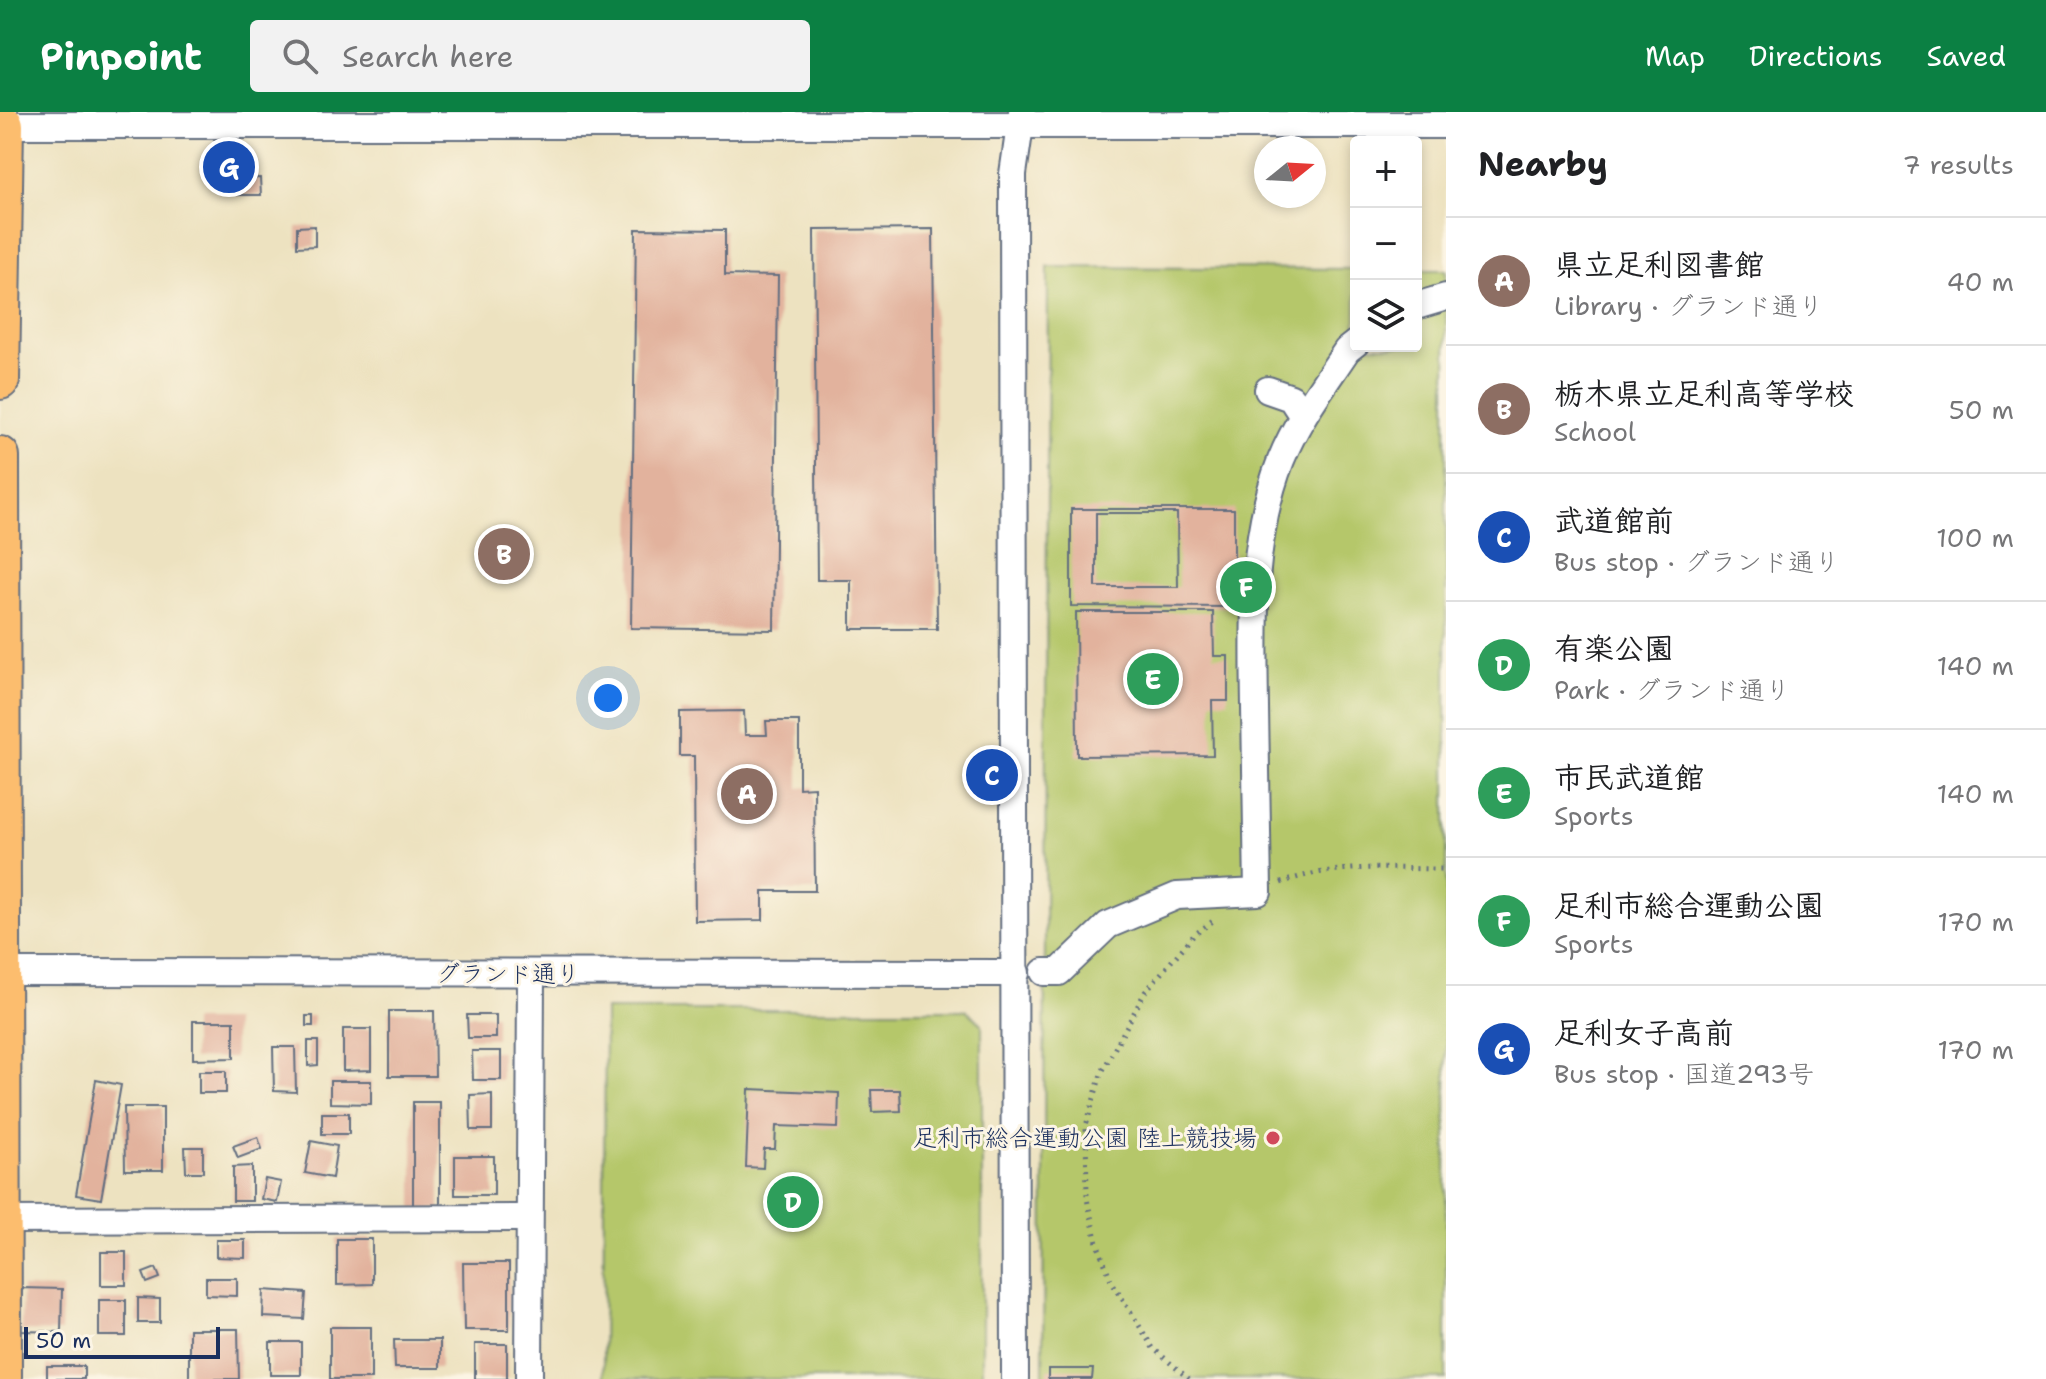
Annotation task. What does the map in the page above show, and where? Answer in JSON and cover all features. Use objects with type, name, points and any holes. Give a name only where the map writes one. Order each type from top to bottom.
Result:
[{"type":"highway","points":[[0,380],[2,121]]},
{"type":"highway","points":[[0,456],[2,1379]]},
{"type":"street","points":[[1015,1379],[1013,174],[1020,119]]},
{"type":"street","points":[[2,121],[1020,119],[1446,125]]},
{"type":"street","points":[[1422,304],[1446,297]]},
{"type":"street","points":[[1044,972],[1059,972],[1108,925],[1177,896],[1258,892],[1254,655],[1257,557],[1270,494],[1281,460],[1302,415],[1350,348]]},
{"type":"street","points":[[1268,390],[1291,398],[1302,415]]},
{"type":"street","name":"グランド通り","points":[[1,972],[1016,973]]},
{"type":"street","points":[[529,1379],[531,974]]},
{"type":"street","points":[[0,1220],[529,1218]]},
{"type":"path","points":[[1258,892],[1296,877],[1348,869],[1446,869]]},
{"type":"path","points":[[1189,1379],[1153,1348],[1111,1280],[1097,1243],[1087,1199],[1086,1126],[1101,1074],[1145,992],[1194,935],[1218,917]]},
{"type":"green space","points":[[1048,267],[1350,269],[1350,352],[1422,352],[1422,270],[1446,270],[1446,1379],[1043,1379]]},
{"type":"green space","points":[[605,1010],[966,1010],[982,1024],[982,1379],[603,1379]]},
{"type":"building","points":[[260,178],[261,195],[236,195],[236,179]]},
{"type":"building","points":[[315,226],[315,246],[297,247],[297,227]]},
{"type":"building","points":[[636,229],[725,230],[725,275],[778,276],[774,630],[631,628]]},
{"type":"building","points":[[933,229],[937,629],[851,629],[851,580],[817,580],[814,230]]},
{"type":"building","points":[[1071,509],[1234,509],[1234,607],[1071,606]],"holes":[[[1096,513],[1177,513],[1178,587],[1096,587]]]},
{"type":"building","points":[[1076,612],[1213,612],[1214,656],[1228,656],[1228,701],[1212,701],[1213,755],[1077,756]]},
{"type":"building","points":[[744,711],[745,735],[767,735],[766,721],[799,721],[799,788],[814,787],[815,891],[763,891],[763,920],[695,921],[694,756],[680,756],[680,712]]},
{"type":"building","points":[[389,1011],[434,1011],[435,1076],[389,1076]]},
{"type":"building","points":[[467,1015],[496,1015],[496,1038],[468,1038]]},
{"type":"building","points":[[306,1016],[313,1016],[313,1026],[306,1026]]},
{"type":"building","points":[[193,1021],[234,1021],[234,1058],[193,1059]]},
{"type":"building","points":[[343,1029],[371,1029],[371,1070],[343,1071]]},
{"type":"building","points":[[308,1041],[318,1041],[318,1065],[308,1066]]},
{"type":"building","points":[[273,1047],[295,1047],[296,1092],[274,1091]]},
{"type":"building","points":[[472,1051],[501,1051],[501,1080],[473,1080]]},
{"type":"building","points":[[199,1071],[226,1071],[226,1093],[199,1093]]},
{"type":"building","points":[[96,1080],[121,1085],[101,1199],[76,1195]]},
{"type":"building","points":[[330,1081],[371,1081],[371,1104],[330,1103]]},
{"type":"building","points":[[749,1089],[839,1093],[838,1128],[776,1126],[775,1149],[764,1149],[763,1168],[746,1167]]},
{"type":"building","points":[[871,1090],[900,1090],[901,1111],[872,1112]]},
{"type":"building","points":[[492,1094],[492,1130],[471,1130],[470,1095]]},
{"type":"building","points":[[413,1102],[440,1102],[440,1209],[413,1209]]},
{"type":"building","points":[[124,1107],[163,1107],[163,1170],[125,1170]]},
{"type":"building","points":[[322,1113],[349,1113],[349,1134],[322,1134]]},
{"type":"building","points":[[258,1137],[262,1149],[238,1158],[233,1146]]},
{"type":"building","points":[[311,1141],[337,1146],[332,1178],[305,1173]]},
{"type":"building","points":[[185,1147],[203,1147],[203,1172],[186,1172]]},
{"type":"building","points":[[455,1156],[494,1156],[494,1195],[455,1195]]},
{"type":"building","points":[[252,1166],[252,1201],[233,1201],[233,1167]]},
{"type":"building","points":[[265,1179],[281,1182],[277,1202],[261,1199]]},
{"type":"building","points":[[337,1239],[372,1239],[372,1284],[337,1285]]},
{"type":"building","points":[[216,1240],[245,1240],[245,1258],[216,1257]]},
{"type":"building","points":[[101,1252],[126,1252],[126,1285],[101,1285]]},
{"type":"building","points":[[463,1263],[509,1263],[509,1330],[464,1330]]},
{"type":"building","points":[[156,1268],[160,1278],[147,1283],[143,1273]]},
{"type":"building","points":[[206,1278],[237,1278],[237,1296],[206,1295]]},
{"type":"building","points":[[22,1288],[62,1289],[61,1332],[21,1331]]},
{"type":"building","points":[[264,1290],[306,1293],[304,1319],[263,1317]]},
{"type":"building","points":[[138,1298],[160,1299],[160,1323],[138,1323]]},
{"type":"building","points":[[99,1300],[126,1300],[126,1336],[99,1336]]},
{"type":"building","points":[[330,1327],[371,1327],[371,1379],[330,1379]]},
{"type":"building","points":[[189,1329],[238,1329],[239,1379],[189,1379]]},
{"type":"building","points":[[394,1340],[440,1340],[440,1368],[395,1368]]},
{"type":"building","points":[[270,1342],[301,1342],[301,1375],[270,1375]]},
{"type":"building","points":[[475,1344],[507,1344],[507,1379],[475,1379]]},
{"type":"building","points":[[47,1366],[84,1366],[84,1379],[47,1379]]},
{"type":"building","points":[[1048,1369],[1093,1369],[1092,1379],[1048,1379]]},
{"type":"place","name":"足利女子高前","points":[[229,167]]},
{"type":"place","name":"栃木県立足利高等学校","points":[[504,554]]},
{"type":"place","name":"足利市総合運動公園","points":[[1246,587]]},
{"type":"place","name":"市民武道館","points":[[1153,679]]},
{"type":"place","name":"武道館前","points":[[992,775]]},
{"type":"place","name":"県立足利図書館","points":[[747,794]]},
{"type":"place","name":"足利市総合運動公園 陸上競技場","points":[[1273,1138]]},
{"type":"place","name":"有楽公園","points":[[793,1202]]}]
